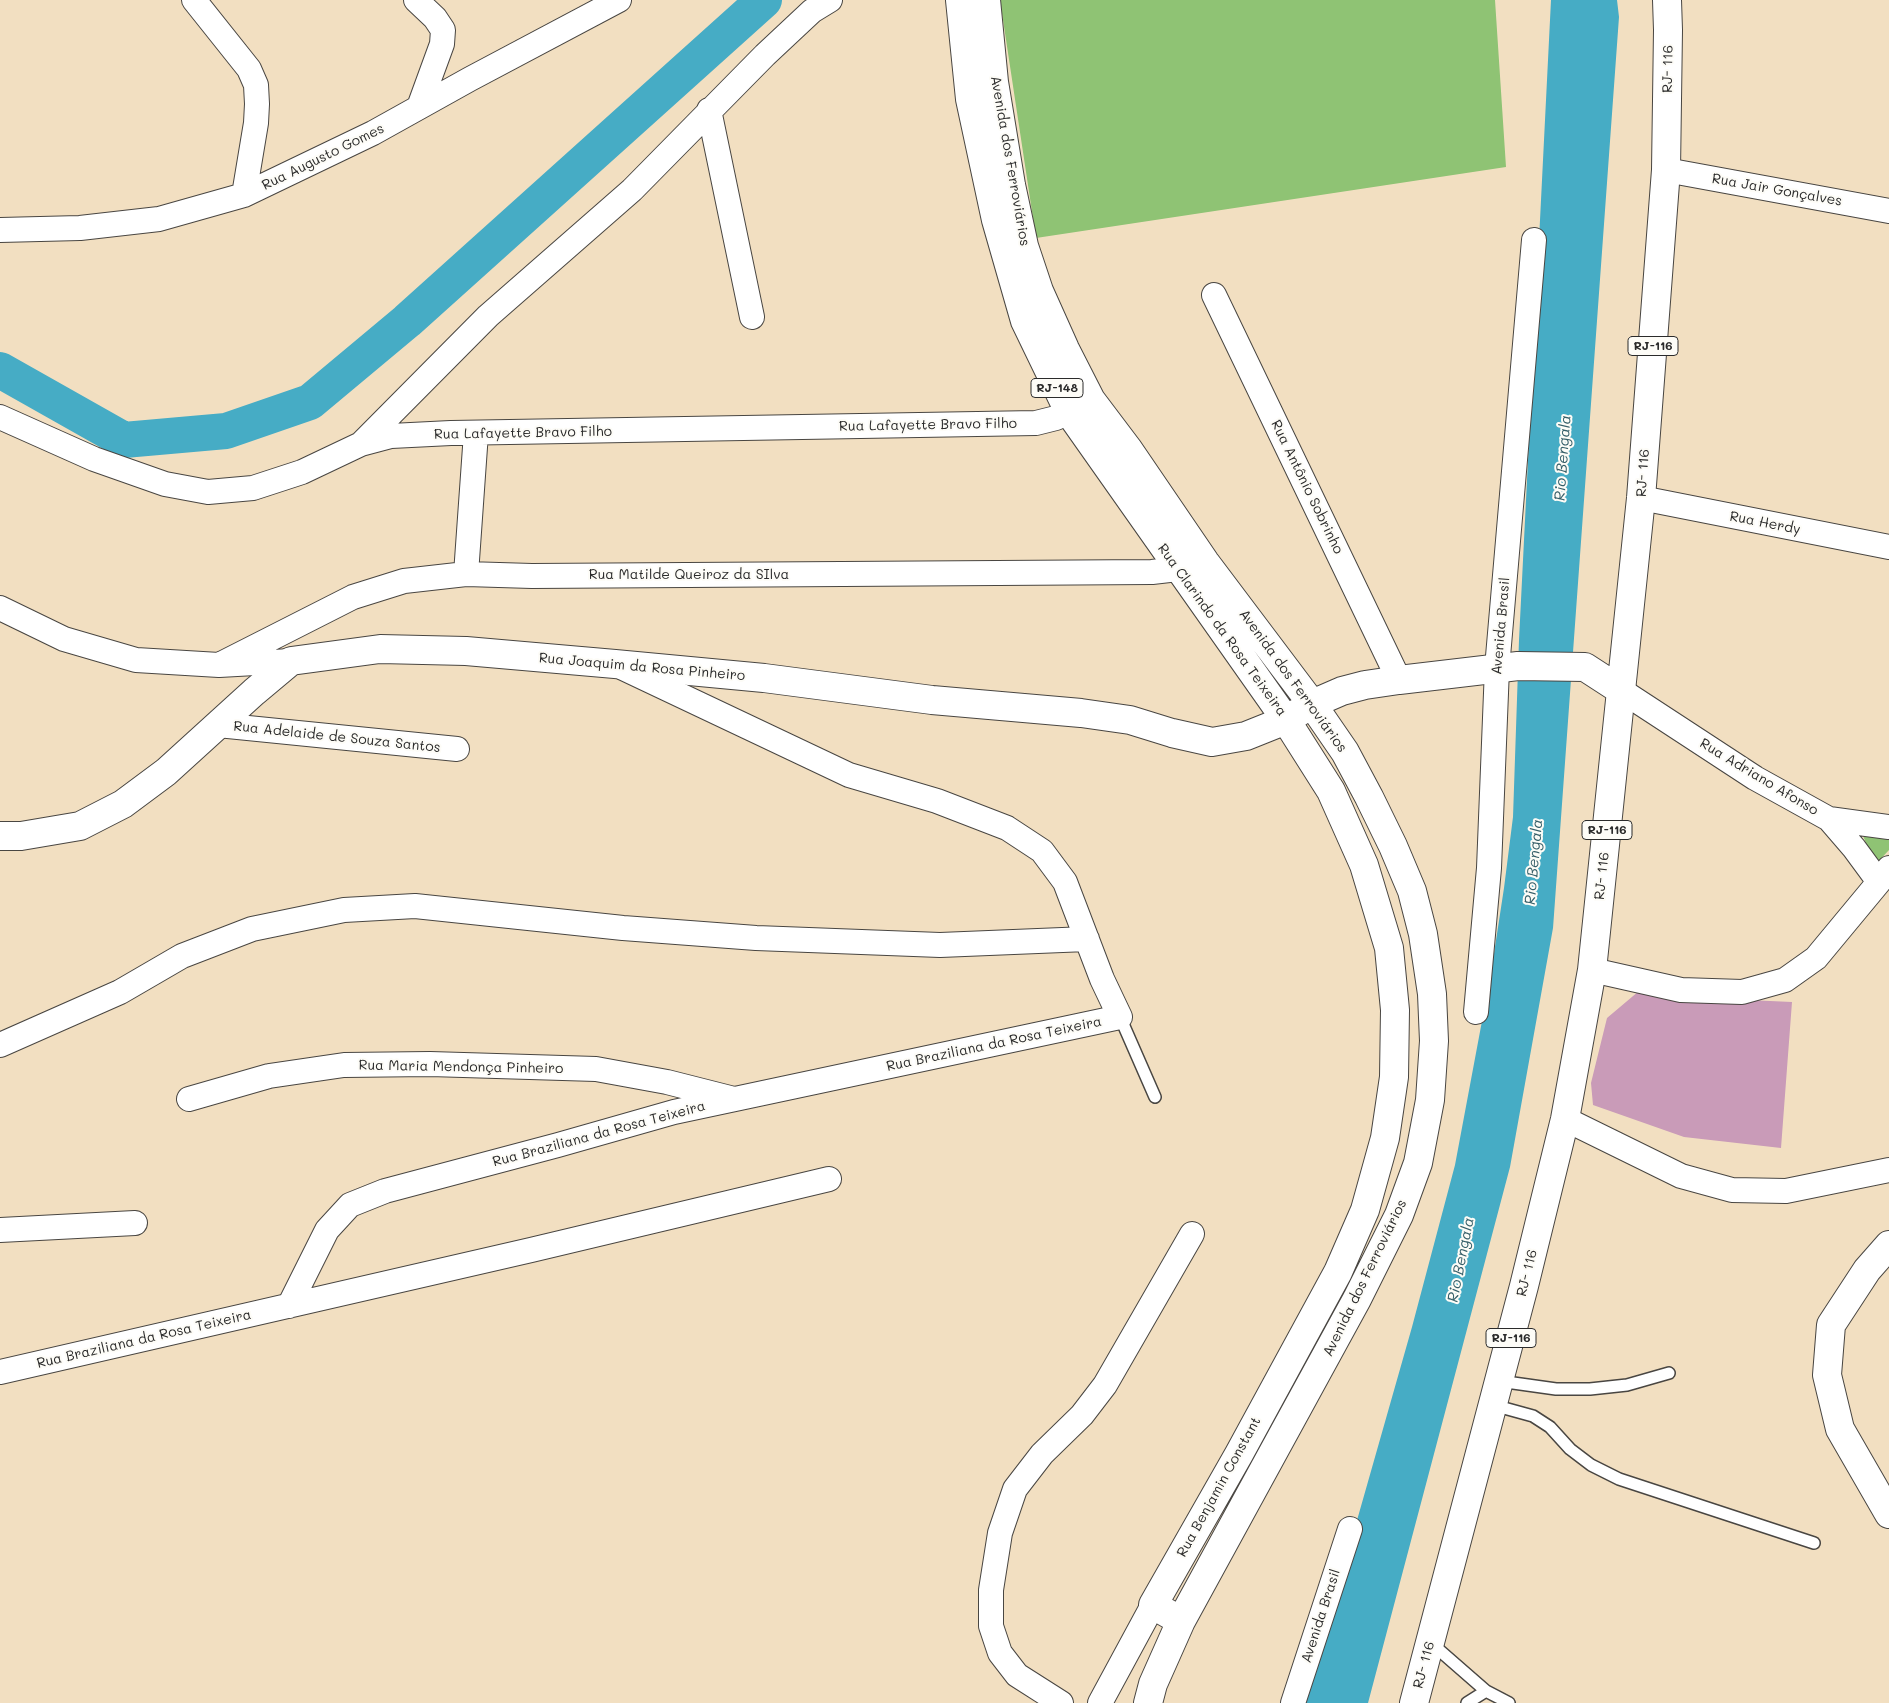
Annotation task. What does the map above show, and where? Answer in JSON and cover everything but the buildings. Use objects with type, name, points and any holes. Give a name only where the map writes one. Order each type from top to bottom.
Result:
[{"type":"main road","name":"Rua Clarindo da Rosa Teixeira","points":[[960,0],[970,99],[996,220],[1025,321],[1080,406],[1178,569],[1286,720],[1330,791],[1364,865],[1389,948],[1395,1010],[1394,1077],[1385,1138],[1365,1210],[1338,1272]]},
{"type":"main road","name":"Avenida dos Ferroviários","points":[[986,0],[994,82],[1011,185],[1024,246],[1039,290],[1065,349],[1080,406],[1128,449],[1205,562],[1312,704],[1345,752],[1393,846],[1412,891],[1423,934],[1432,994],[1434,1042],[1430,1100],[1418,1163],[1398,1215],[1357,1299],[1181,1621],[1153,1684],[1148,1703]]},
{"type":"main road","name":"RJ- 116","points":[[1414,1703],[1496,1393],[1565,1119],[1592,970],[1641,498],[1666,170],[1667,0]]},
{"type":"main road","name":"Rua Joaquim da Rosa Pinheiro","points":[[291,660],[380,649],[466,651],[615,664],[764,678],[932,700],[1081,713],[1130,720],[1172,733],[1212,742],[1246,736],[1286,720],[1312,704],[1342,691],[1399,680],[1508,667],[1585,667],[1622,691]]},
{"type":"main road","points":[[0,836],[21,836],[80,826],[123,804],[166,772],[291,660]]},
{"type":"main road","points":[[1889,1245],[1867,1270],[1831,1325],[1827,1375],[1840,1429],[1889,1514]]},
{"type":"main road","name":"Rua Benjamin Constant","points":[[1153,1605],[1338,1272]]},
{"type":"main road","points":[[1153,1605],[1181,1621]]},
{"type":"street","points":[[194,0],[249,69],[256,85],[256,123],[244,195]]},
{"type":"street","points":[[416,0],[435,18],[443,30],[442,44],[419,107]]},
{"type":"street","name":"Rua Augusto Gomes","points":[[0,230],[80,228],[159,219],[244,195],[373,133],[619,0]]},
{"type":"street","points":[[361,444],[488,316],[632,190],[709,110],[812,11],[830,0]]},
{"type":"street","points":[[709,110],[752,317]]},
{"type":"street","name":"Rua Jair Gonçalves","points":[[1666,170],[1889,211]]},
{"type":"street","name":"Avenida Brasil","points":[[1476,1012],[1508,667],[1534,240]]},
{"type":"street","name":"Rua Antônio Sobrinho","points":[[1214,295],[1399,680]]},
{"type":"street","name":"Rua Lafayette Bravo Filho","points":[[0,418],[94,459],[165,484],[208,492],[252,488],[302,472],[361,444],[391,436],[1036,423],[1056,418],[1080,406]]},
{"type":"street","points":[[466,574],[476,433]]},
{"type":"street","name":"Rua Herdy","points":[[1641,498],[1889,547]]},
{"type":"street","name":"Rua Matilde Queiroz da SIlva","points":[[219,665],[353,597],[404,581],[466,574],[582,576],[1132,572],[1178,569],[1205,562]]},
{"type":"street","name":"Rua Joaquim da Rosa Pinheiro","points":[[0,608],[64,639],[136,660],[219,665],[291,660]]},
{"type":"street","name":"Rua Braziliana da Rosa Teixeira","points":[[289,1306],[327,1230],[350,1205],[385,1191],[548,1148],[674,1112],[1120,1017],[1102,979],[1065,882],[1042,851],[1007,828],[937,801],[849,775],[615,664]]},
{"type":"street","name":"Rua Adriano Afonso","points":[[1622,691],[1755,778],[1829,819],[1854,848],[1884,875]]},
{"type":"street","name":"Rua Adelaide de Souza Santos","points":[[218,725],[457,749]]},
{"type":"street","points":[[1829,819],[1889,827]]},
{"type":"street","points":[[1592,970],[1681,990],[1742,992],[1785,980],[1816,958],[1884,875]]},
{"type":"street","points":[[0,1045],[120,992],[182,956],[252,929],[344,910],[415,906],[623,928],[746,937],[930,945],[1087,939]]},
{"type":"street","name":"Rua Maria Mendonça Pinheiro","points":[[189,1099],[278,1075],[344,1065],[421,1064],[596,1069],[666,1082],[734,1099]]},
{"type":"street","points":[[1565,1119],[1681,1176],[1732,1190],[1786,1191],[1889,1170]]},
{"type":"street","name":"Rua Braziliana da Rosa Teixeira","points":[[0,1372],[829,1180]]},
{"type":"street","points":[[0,1230],[135,1223]]},
{"type":"street","points":[[1061,1703],[1017,1675],[1000,1653],[991,1626],[991,1590],[1000,1533],[1015,1489],[1042,1454],[1082,1415],[1105,1385],[1192,1234]]},
{"type":"street","name":"Avenida Brasil","points":[[1294,1703],[1350,1529]]},
{"type":"street","name":"Rua Benjamin Constant","points":[[1100,1703],[1153,1605]]},
{"type":"lane","points":[[1120,1017],[1155,1097]]},
{"type":"lane","points":[[1496,1393],[1590,1389],[1627,1385],[1669,1373]]},
{"type":"lane","points":[[1496,1393],[1550,1427],[1570,1449],[1591,1465],[1619,1479],[1814,1543]]},
{"type":"lane","points":[[1430,1642],[1486,1691],[1508,1703]]},
{"type":"lane","points":[[1467,1703],[1486,1691]]},
{"type":"green space","points":[[1000,0],[1495,0],[1506,167],[1036,238]]},
{"type":"green space","points":[[1859,826],[1889,831],[1889,850],[1875,865]]},
{"type":"water","name":"Rio Bengala","points":[[1551,0],[1617,0],[1619,17],[1553,928],[1510,1167],[1368,1703],[1305,1703],[1412,1327],[1455,1165],[1491,973],[1504,888],[1513,817],[1519,640]]},
{"type":"waterway","points":[[0,370],[124,440],[226,431],[310,402],[407,321],[764,0]]}]
